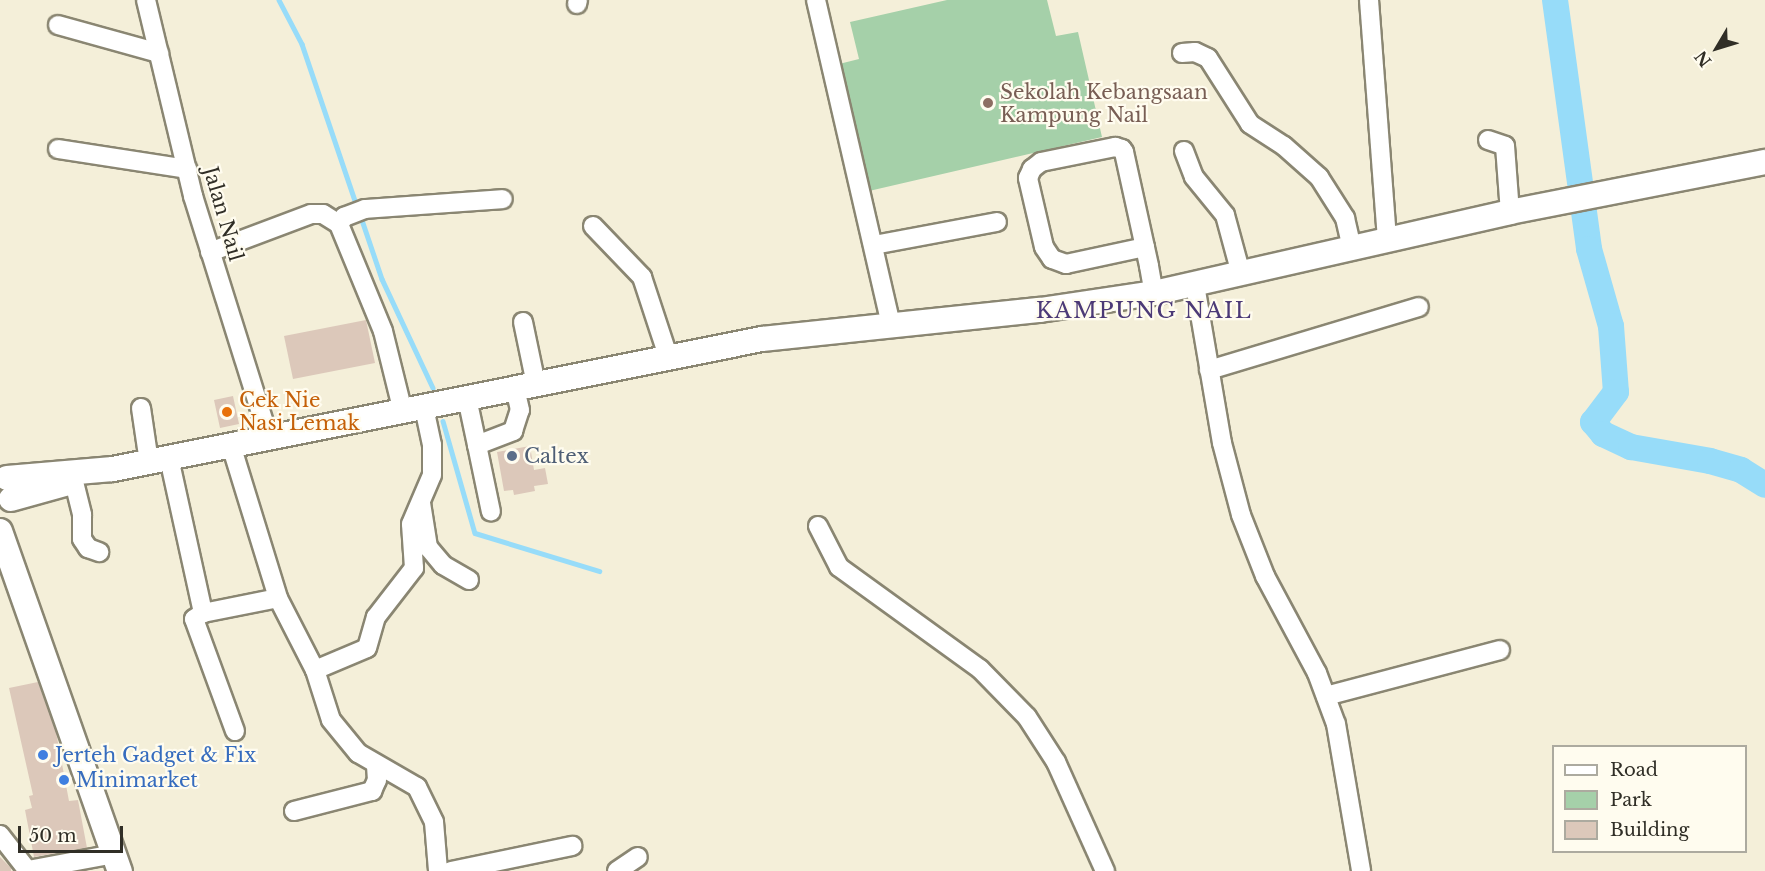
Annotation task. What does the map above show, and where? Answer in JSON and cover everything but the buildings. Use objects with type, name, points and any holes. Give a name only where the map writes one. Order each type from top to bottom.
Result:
[{"type":"main road","points":[[5,492],[668,356],[782,336],[1040,310],[1154,293],[1510,212],[1765,162]]},
{"type":"main road","points":[[5,492],[74,482],[112,469]]},
{"type":"main road","points":[[5,492],[11,552]]},
{"type":"main road","points":[[0,531],[11,552],[117,863]]},
{"type":"street","name":"Jalan Nail","points":[[146,0],[186,169],[269,438]]},
{"type":"street","points":[[816,0],[891,324]]},
{"type":"street","points":[[1369,0],[1387,240]]},
{"type":"street","points":[[58,25],[159,53]]},
{"type":"street","points":[[1182,53],[1195,52],[1208,58],[1250,124],[1284,146],[1319,177],[1345,218],[1352,248]]},
{"type":"street","points":[[1488,141],[1505,146],[1510,212]]},
{"type":"street","points":[[1145,247],[1066,264],[1052,259],[1044,248],[1028,178],[1032,169],[1041,162],[1115,147],[1122,149],[1145,247],[1154,293]]},
{"type":"street","points":[[58,149],[186,169]]},
{"type":"street","points":[[1184,151],[1194,177],[1225,215],[1241,274]]},
{"type":"street","points":[[339,224],[359,211],[503,200]]},
{"type":"street","points":[[210,252],[311,214],[323,214],[339,224],[433,454],[430,482],[411,524],[414,568],[376,617],[367,648],[315,670]]},
{"type":"street","points":[[874,245],[997,222]]},
{"type":"street","points":[[593,226],[642,277],[668,356]]},
{"type":"street","points":[[1194,285],[1222,443],[1250,541],[1326,696],[1340,740],[1354,846],[1362,871]]},
{"type":"street","points":[[1209,370],[1419,307]]},
{"type":"street","points":[[477,445],[502,438],[517,425],[526,386],[523,322]]},
{"type":"street","points":[[467,398],[491,512]]},
{"type":"street","points":[[141,408],[159,460],[203,613]]},
{"type":"street","points":[[231,445],[278,598],[315,670],[338,731],[376,766],[417,787],[426,800],[434,822],[438,871]]},
{"type":"street","points":[[74,482],[82,515],[82,539],[88,548],[99,552]]},
{"type":"street","points":[[421,503],[428,547],[443,566],[469,580]]},
{"type":"street","points":[[818,526],[839,567],[980,669],[1027,717],[1056,762],[1106,871]]},
{"type":"street","points":[[235,731],[194,628],[194,619],[203,613],[278,598]]},
{"type":"street","points":[[1326,696],[1500,650]]},
{"type":"street","points":[[294,811],[372,791],[376,766]]},
{"type":"street","points":[[0,835],[28,870],[117,863]]},
{"type":"street","points":[[451,871],[572,846]]},
{"type":"street","points":[[617,871],[638,857]]},
{"type":"green space","name":"Sekolah Kebangsaan Kampung Nail","points":[[947,0],[1047,0],[1056,36],[1078,32],[1102,137],[869,191],[839,64],[859,59],[850,22]]},
{"type":"waterway","points":[[279,0],[302,44],[358,209]]},
{"type":"waterway","points":[[1555,0],[1589,249],[1611,326],[1616,392],[1593,422],[1603,434],[1631,447],[1710,461],[1741,470],[1765,485]]},
{"type":"waterway","points":[[361,217],[382,279],[433,388]]},
{"type":"waterway","points":[[443,421],[475,533],[599,571]]},
{"type":"place","name":"Sekolah Kebangsaan Kampung Nail","points":[[988,103]]},
{"type":"place","name":"Cek Nie Nasi Lemak","points":[[227,412]]},
{"type":"place","name":"Caltex","points":[[512,456]]},
{"type":"place","name":"Jerteh Gadget & Fix","points":[[43,755]]},
{"type":"place","name":"Minimarket","points":[[64,780]]},
{"type":"district","name":"KAMPUNG NAIL","points":[[1144,311]]}]
